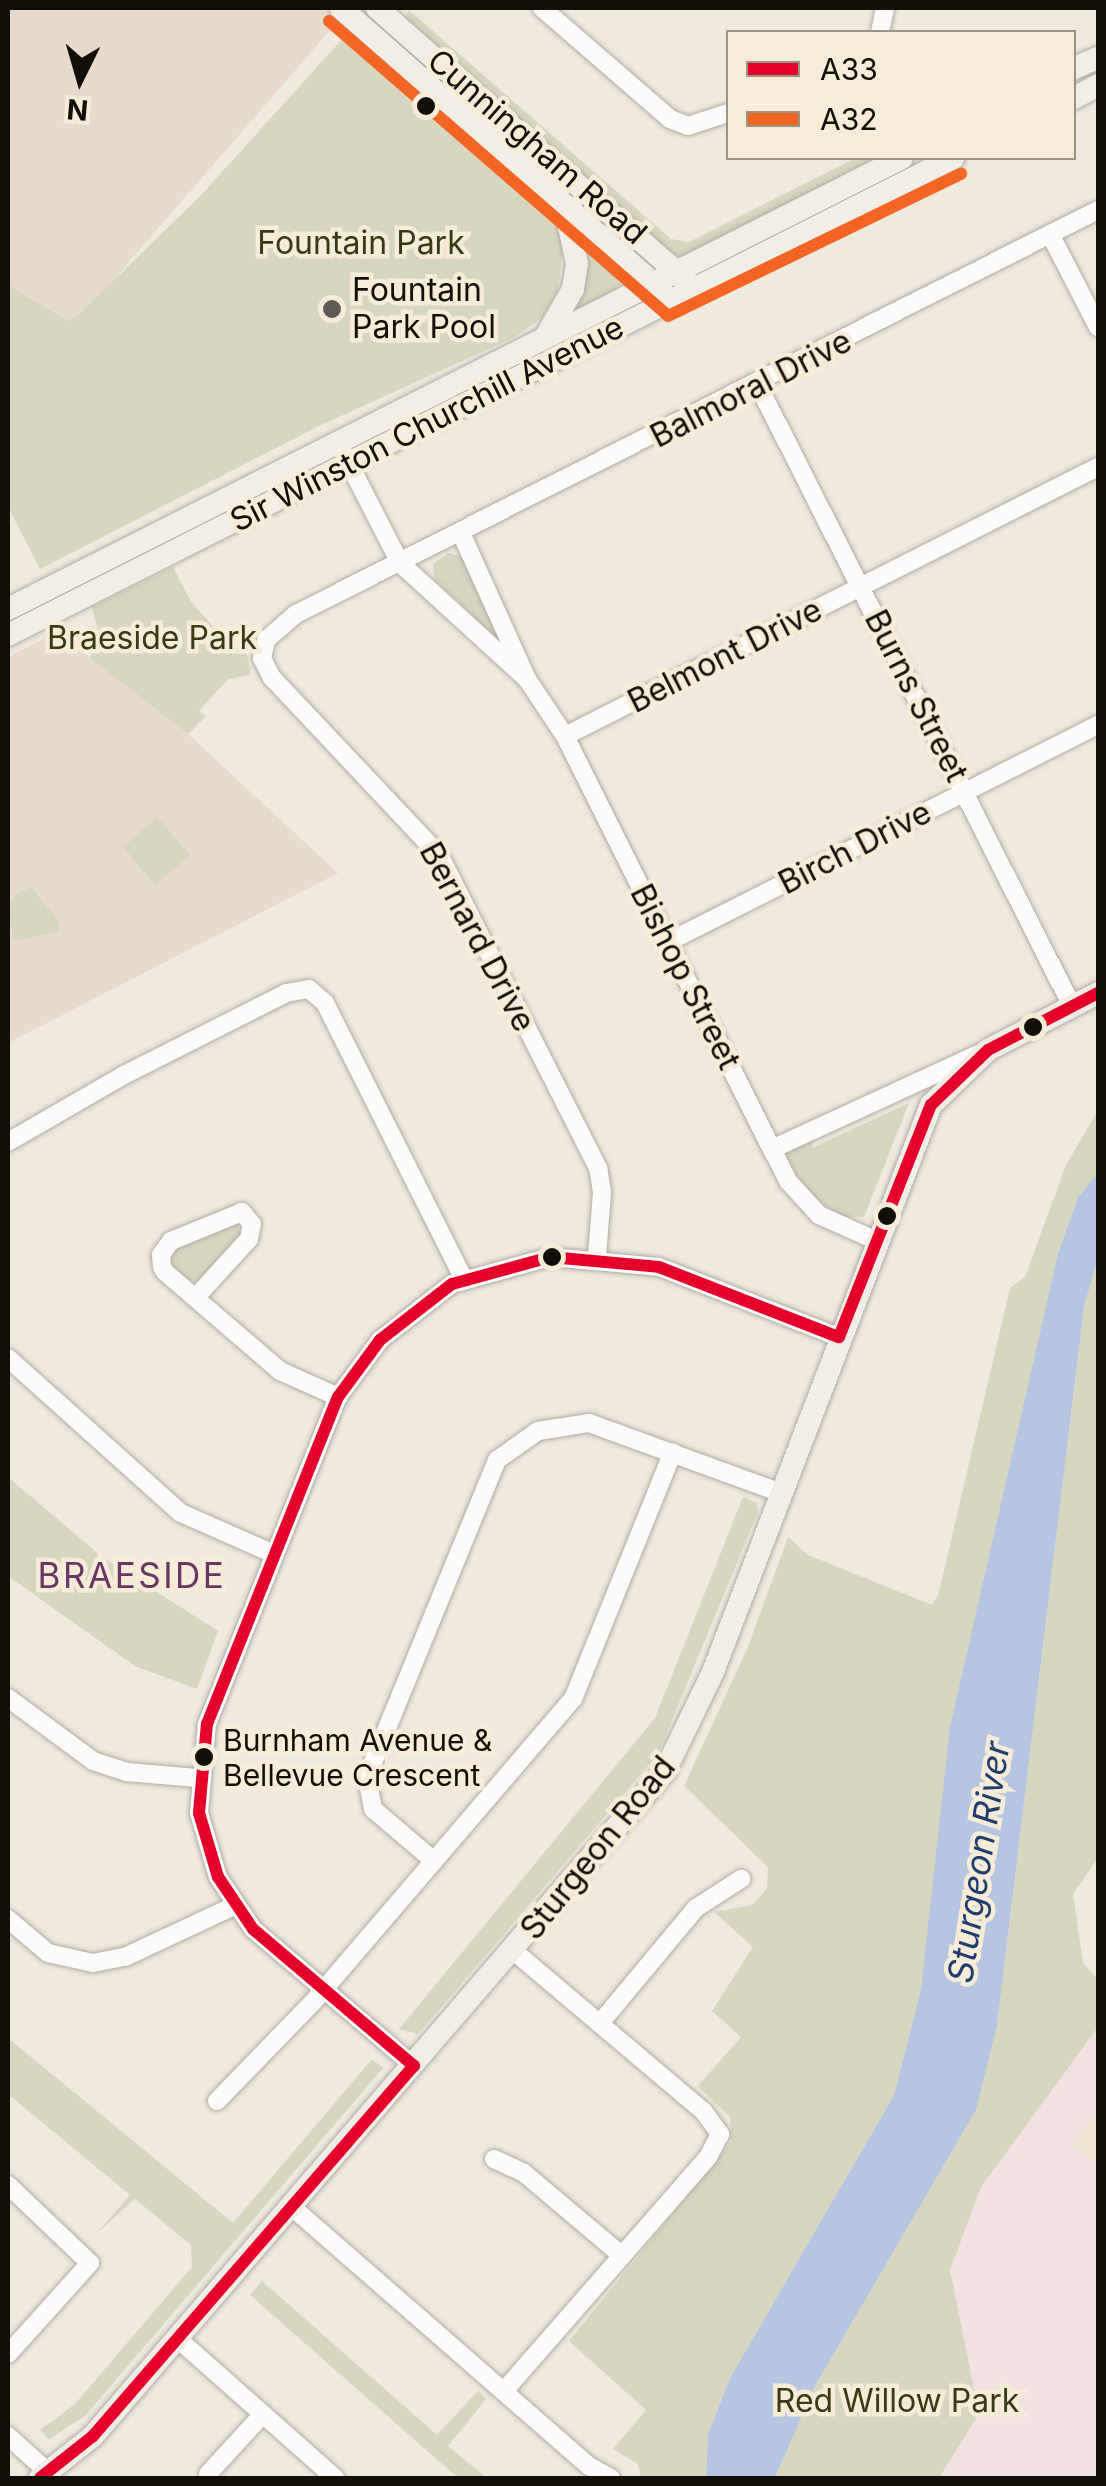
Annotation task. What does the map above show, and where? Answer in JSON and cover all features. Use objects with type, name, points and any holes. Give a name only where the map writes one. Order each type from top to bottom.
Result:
[{"type":"main road","name":"Cunningham Road","points":[[342,8],[376,13],[694,288]]},
{"type":"main road","name":"Cunningham Road","points":[[376,13],[564,204],[672,299]]},
{"type":"main road","points":[[1076,97],[1098,85]]},
{"type":"main road","name":"Sir Winston Churchill Avenue","points":[[8,635],[344,453],[544,339],[898,160]]},
{"type":"main road","name":"Sir Winston Churchill Avenue","points":[[8,610],[672,299],[950,160]]},
{"type":"main road","points":[[544,339],[573,289],[578,264],[564,204]]},
{"type":"main road","name":"Sturgeon Road","points":[[44,2475],[93,2436],[178,2340],[666,1771],[699,1705],[932,1105],[988,1050],[1098,993]]},
{"type":"street","points":[[542,8],[670,119],[688,126],[726,114]]},
{"type":"street","name":"Balmoral Drive","points":[[400,563],[759,386],[1098,210]]},
{"type":"street","points":[[1050,234],[1098,326]]},
{"type":"street","name":"Burns Street","points":[[759,386],[1072,1006]]},
{"type":"street","name":"Bishop Street","points":[[344,453],[400,563],[527,679]]},
{"type":"street","name":"Belmont Drive","points":[[565,736],[1098,467]]},
{"type":"street","name":"Bishop Street","points":[[461,533],[527,679],[565,736],[772,1149],[810,1208],[877,1240]]},
{"type":"street","name":"Bernard Drive","points":[[400,563],[296,614],[266,640],[263,664],[440,856],[598,1168],[602,1192],[597,1256]]},
{"type":"street","name":"Birch Drive","points":[[666,943],[1098,725]]},
{"type":"street","points":[[8,1142],[141,1067],[286,993],[308,989],[325,1003],[463,1277]]},
{"type":"street","points":[[772,1149],[988,1050]]},
{"type":"street","points":[[196,1297],[249,1239],[252,1224],[242,1212],[226,1213],[162,1249],[165,1272],[280,1371],[338,1397]]},
{"type":"street","points":[[414,2066],[234,1906],[206,1846],[197,1778],[208,1724],[338,1397],[380,1340],[463,1277],[528,1260],[597,1256],[684,1275],[839,1337]]},
{"type":"street","points":[[8,1358],[181,1513],[274,1554]]},
{"type":"street","points":[[434,1861],[378,1816],[366,1786],[490,1470],[526,1437],[563,1424],[602,1425],[781,1493]]},
{"type":"street","points":[[217,2101],[324,1990],[573,1699],[673,1452]]},
{"type":"street","points":[[8,1698],[93,1760],[127,1772],[197,1778]]},
{"type":"street","points":[[601,2022],[696,1908],[741,1880]]},
{"type":"street","points":[[8,1920],[48,1953],[93,1963],[126,1957],[234,1906]]},
{"type":"street","points":[[504,2391],[708,2158],[720,2134],[601,2022],[514,1951]]},
{"type":"street","points":[[494,2159],[524,2173],[621,2255]]},
{"type":"street","points":[[8,2186],[90,2263],[8,2354]]},
{"type":"street","points":[[292,2207],[611,2478]]},
{"type":"street","points":[[178,2340],[335,2478]]},
{"type":"street","points":[[208,2474],[263,2414]]},
{"type":"street","points":[[8,2436],[44,2475]]},
{"type":"shaded area","points":[[8,8],[324,8],[339,20],[75,324],[8,285]]},
{"type":"shaded area","points":[[57,632],[188,734],[338,873],[8,1043],[8,657]]},
{"type":"shaded area","points":[[1098,2027],[1098,2478],[939,2478],[979,2414],[949,2270],[981,2187]]},
{"type":"shaded area","points":[[1098,2115],[1098,2164],[1072,2145]]},
{"type":"green space","points":[[409,10],[671,239],[689,242],[852,160],[883,160],[685,257],[674,256],[404,19]]},
{"type":"green space","name":"Fountain Park","points":[[347,34],[553,218],[563,247],[558,290],[543,317],[513,338],[321,425],[40,569],[8,507],[8,285],[69,321],[78,315],[202,194]]},
{"type":"green space","points":[[585,233],[632,279],[578,312],[574,306]]},
{"type":"green space","points":[[449,553],[463,558],[503,644],[434,579],[433,564]]},
{"type":"green space","name":"Braeside Park","points":[[173,567],[190,600],[233,650],[246,650],[251,675],[228,679],[199,711],[206,716],[188,734],[90,658],[99,636],[92,607]]},
{"type":"green space","points":[[157,817],[190,855],[155,885],[123,847]]},
{"type":"green space","points":[[31,887],[60,923],[57,932],[14,941],[8,911],[15,895]]},
{"type":"green space","points":[[909,1103],[864,1217],[842,1217],[806,1192],[784,1151],[813,1136],[812,1148]]},
{"type":"green space","points":[[1098,1110],[1098,1173],[1078,1197],[1058,1253],[957,1698],[921,1989],[894,2095],[730,2378],[708,2434],[706,2478],[641,2478],[638,2464],[613,2449],[646,2410],[569,2341],[731,2142],[730,2117],[698,2086],[741,2037],[712,2011],[753,1947],[714,1912],[752,1905],[767,1889],[768,1867],[684,1786],[748,1647],[788,1537],[808,1555],[932,1605],[938,1596],[1010,1288],[1025,1277],[1066,1165]]},
{"type":"green space","points":[[233,1219],[242,1235],[200,1281],[184,1280],[171,1266],[174,1248]]},
{"type":"green space","name":"Red Willow Park","points":[[1098,1258],[1098,1858],[1073,1894],[1083,1963],[1098,1979],[1098,2027],[981,2187],[950,2270],[979,2414],[939,2478],[775,2478],[815,2386],[976,2109],[997,2026],[1084,1307]]},
{"type":"green space","points":[[8,1477],[102,1557],[218,1631],[197,1689],[135,1666],[8,1576]]},
{"type":"green space","points":[[743,1497],[757,1503],[758,1512],[658,1754],[418,2034],[399,2029],[655,1718]]},
{"type":"green space","points":[[8,2038],[233,2223],[372,2059],[383,2068],[85,2416],[49,2439],[40,2430],[75,2404],[192,2267],[191,2245],[135,2199],[96,2234],[130,2195],[8,2094]]},
{"type":"green space","points":[[262,2281],[437,2435],[478,2391],[486,2399],[448,2446],[487,2478],[458,2478],[250,2295]]},
{"type":"water","name":"Sturgeon River","points":[[1098,1173],[1098,1258],[1084,1307],[997,2026],[976,2110],[815,2386],[775,2478],[706,2478],[708,2434],[730,2378],[894,2095],[921,1989],[950,1727],[1058,1253],[1078,1197]]},
{"type":"transit line","name":"A32","points":[[329,21],[668,316],[961,174]]},
{"type":"transit line","name":"A33","points":[[839,1337],[931,1105],[988,1050],[1098,993]]},
{"type":"transit line","name":"A33","points":[[414,2066],[253,1929],[218,1877],[199,1813],[207,1724],[338,1397],[380,1340],[452,1284],[550,1257],[659,1267],[839,1337]]},
{"type":"transit line","name":"A33","points":[[40,2478],[93,2436],[414,2066]]},
{"type":"place","name":"Fountain Park Pool","points":[[332,309]]},
{"type":"place","name":"Burnham Avenue & Bellevue Crescent","points":[[204,1757]]},
{"type":"district","name":"BRAESIDE","points":[[132,1575]]}]
